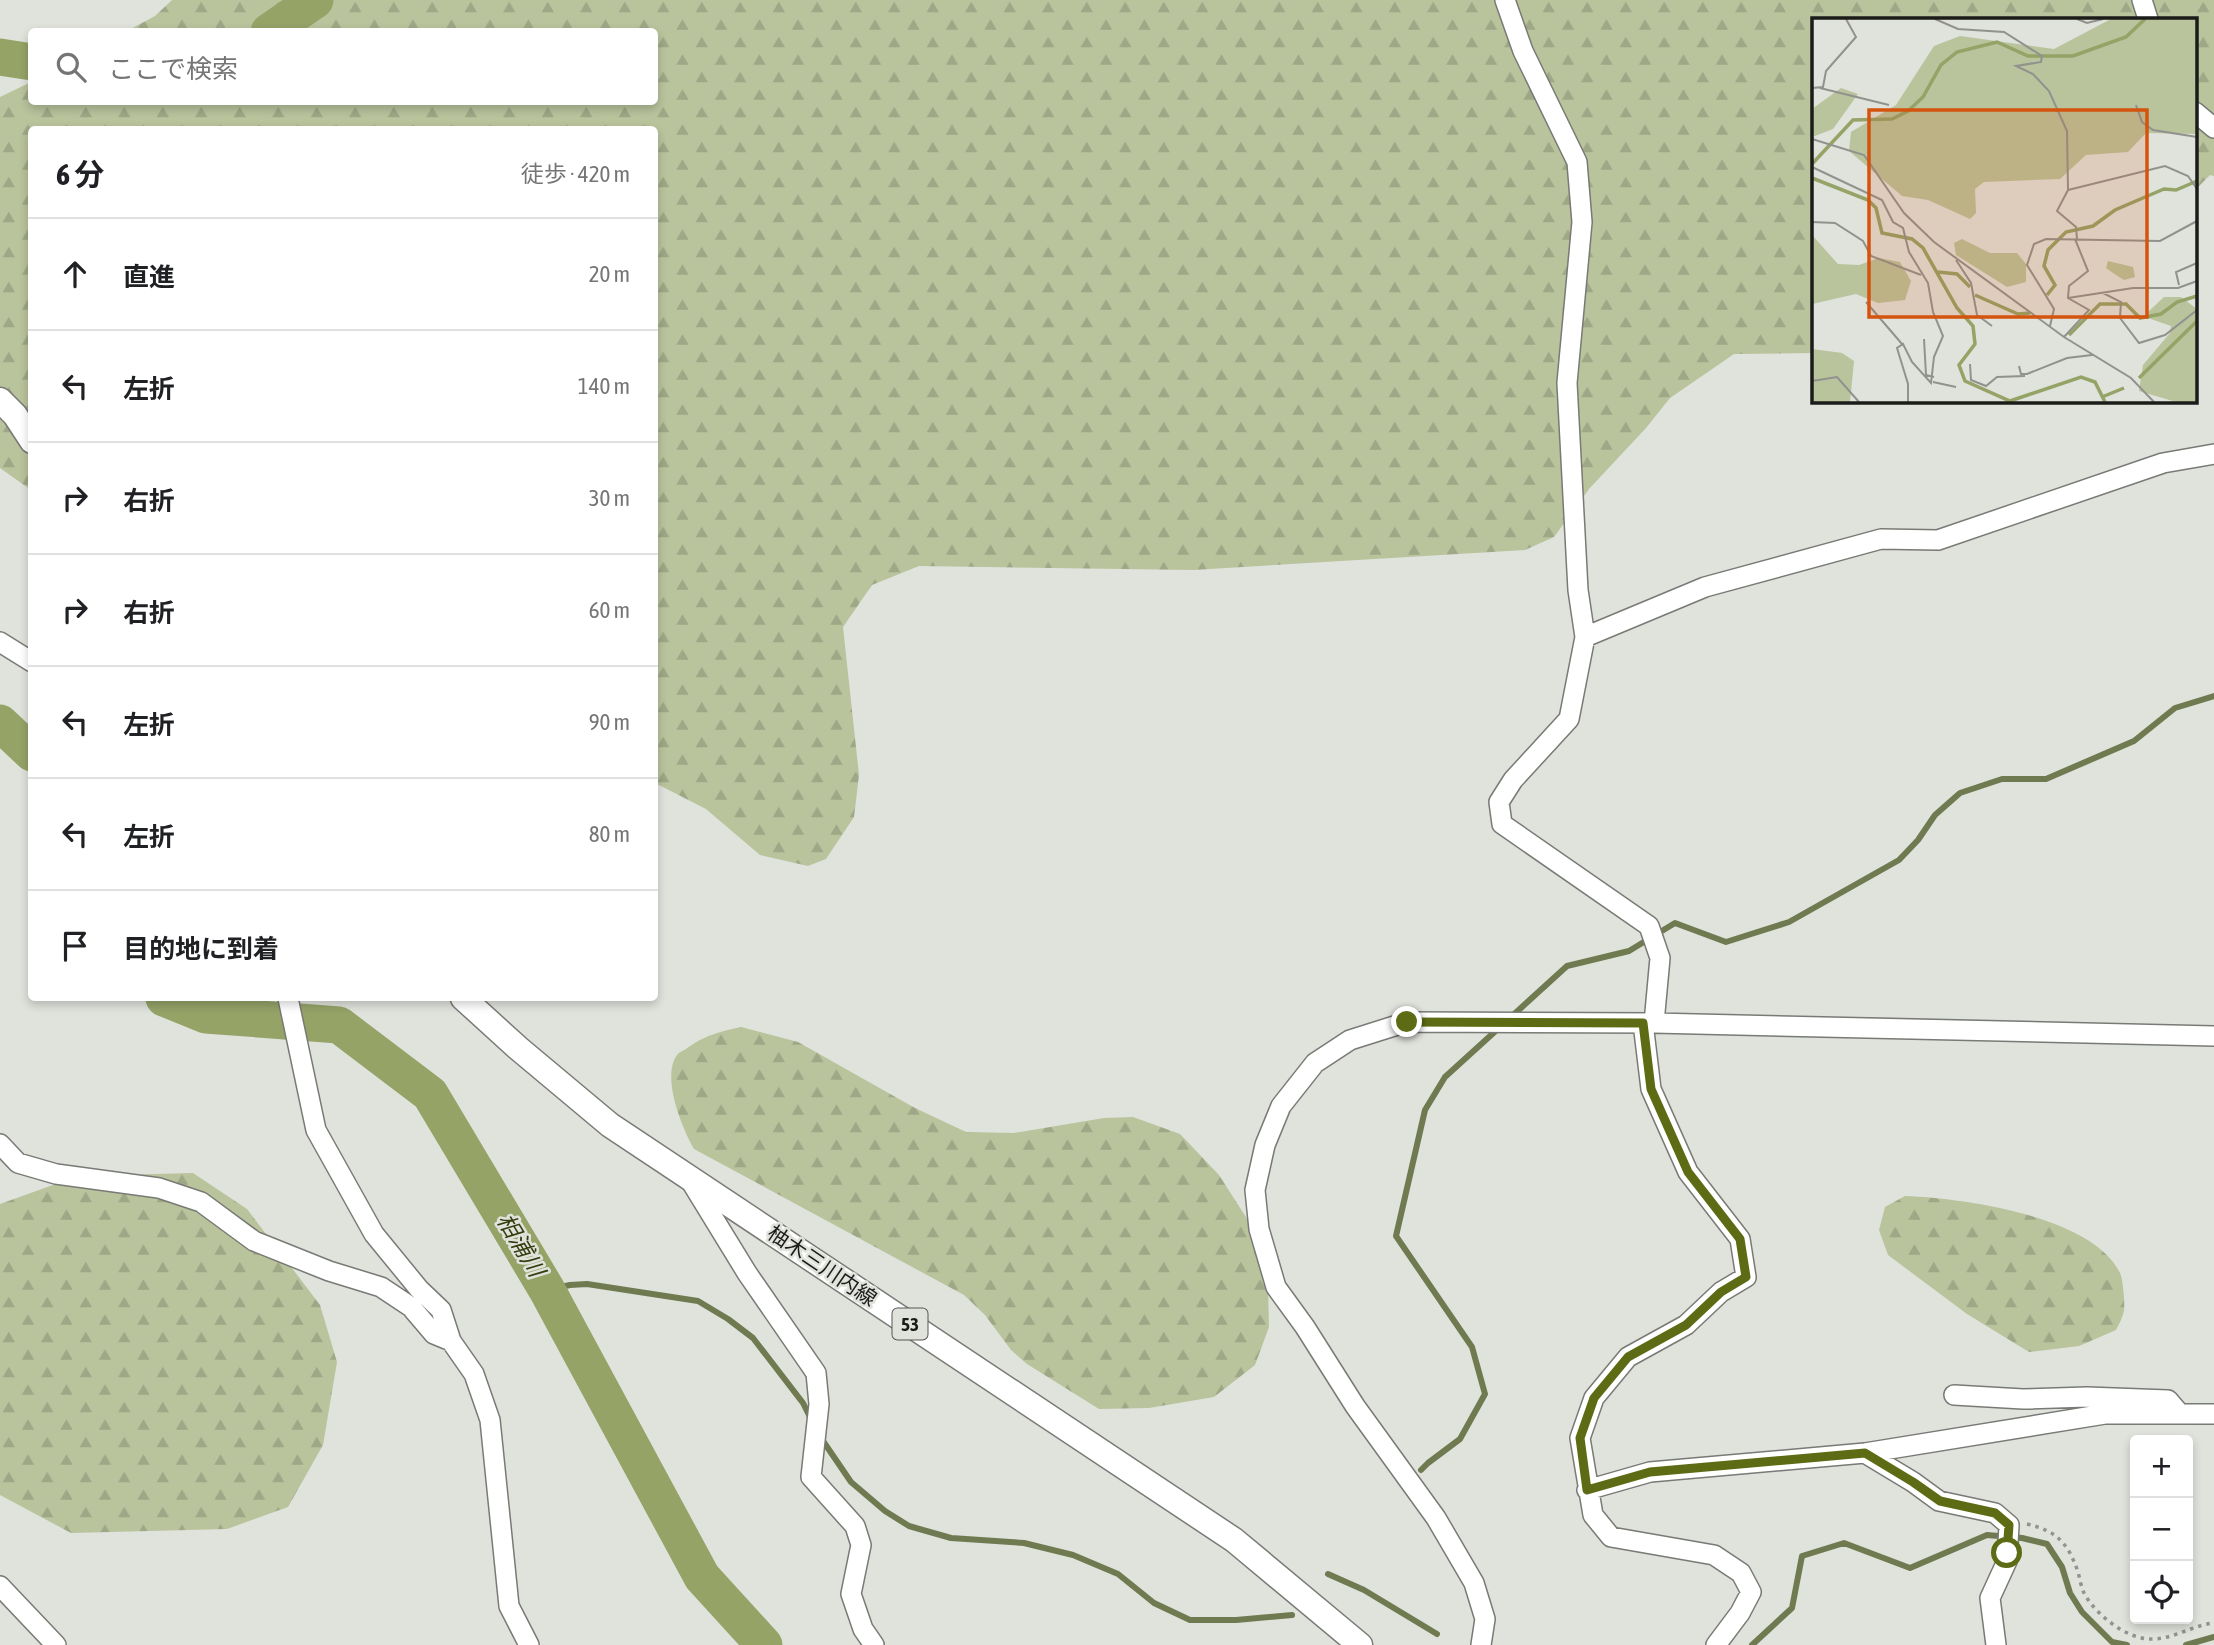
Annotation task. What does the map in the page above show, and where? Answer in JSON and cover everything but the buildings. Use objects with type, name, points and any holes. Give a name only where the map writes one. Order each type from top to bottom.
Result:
[{"type":"main road","points":[[0,400],[15,415],[28,435]]},
{"type":"main road","name":"柚木三川内線","points":[[466,1001],[610,1125],[1234,1540],[1360,1645]]},
{"type":"street","points":[[1505,0],[1523,51],[1577,162],[1582,222],[1567,383],[1578,590],[1586,637],[1569,719],[1513,780],[1499,803],[1502,824],[1649,926],[1660,958],[1649,1023],[1651,1089],[1688,1172],[1740,1239],[1746,1277],[1721,1292],[1686,1325],[1628,1357],[1594,1398],[1580,1438],[1593,1515],[1611,1537],[1714,1555],[1741,1573],[1751,1592],[1740,1613],[1716,1645]]},
{"type":"street","points":[[2142,0],[2148,18]]},
{"type":"street","points":[[2196,113],[2214,128]]},
{"type":"street","points":[[1586,637],[1705,587],[1881,538],[1938,540],[2163,463],[2214,454]]},
{"type":"street","points":[[0,642],[28,660]]},
{"type":"street","points":[[289,1001],[316,1130],[374,1234],[419,1289],[441,1310],[451,1341],[474,1374],[490,1420],[509,1606],[529,1645]]},
{"type":"street","points":[[1481,1645],[1485,1619],[1474,1583],[1436,1518],[1355,1406],[1276,1287],[1259,1229],[1255,1190],[1265,1145],[1281,1106],[1315,1063],[1350,1040],[1407,1022],[1649,1023],[2214,1036]]},
{"type":"street","points":[[0,1144],[18,1163],[56,1174],[159,1188],[201,1202],[254,1241],[329,1271],[381,1287],[411,1307],[434,1334],[451,1341]]},
{"type":"street","points":[[687,1176],[747,1273],[816,1373],[819,1404],[811,1477],[855,1526],[860,1545],[850,1594],[863,1629],[874,1645]]},
{"type":"street","points":[[1954,1395],[2023,1399],[2087,1397],[2168,1400],[2180,1414]]},
{"type":"street","points":[[1587,1490],[1650,1472],[1865,1453],[2105,1414],[2214,1414]]},
{"type":"street","points":[[1865,1453],[1940,1501],[1995,1513],[2005,1522],[2007,1561],[1990,1598],[1996,1645]]},
{"type":"street","points":[[0,1586],[57,1645]]},
{"type":"path","points":[[2005,1522],[2046,1528],[2063,1541],[2074,1560],[2085,1594],[2110,1623],[2130,1636],[2151,1640],[2176,1636],[2214,1623]]},
{"type":"green space","points":[[172,0],[2214,0],[2214,176],[2210,175],[2196,189],[2196,18],[1812,18],[1812,353],[1734,354],[1670,398],[1589,489],[1554,537],[1525,550],[1193,570],[919,566],[872,585],[843,627],[859,775],[854,817],[826,859],[808,866],[760,855],[706,809],[658,785],[658,126],[28,126],[28,488],[0,468],[0,97],[28,83],[28,105],[658,105],[658,28],[133,28],[155,16]]},
{"type":"green space","points":[[741,1027],[798,1042],[915,1108],[966,1132],[1014,1133],[1104,1118],[1133,1117],[1180,1134],[1219,1175],[1251,1225],[1268,1287],[1269,1327],[1255,1365],[1214,1397],[1149,1408],[1099,1409],[1027,1364],[1011,1350],[985,1315],[964,1295],[694,1149],[675,1102],[671,1076],[673,1064],[678,1054],[700,1040]]},
{"type":"green space","points":[[193,1173],[247,1209],[320,1305],[337,1362],[323,1445],[288,1507],[227,1529],[71,1533],[0,1495],[0,1204],[78,1176]]},
{"type":"green space","points":[[1905,1196],[1991,1206],[2055,1224],[2083,1237],[2105,1253],[2120,1273],[2124,1307],[2116,1330],[2079,1346],[2029,1352],[1967,1314],[1888,1255],[1879,1230],[1885,1207]]},
{"type":"waterway","points":[[275,28],[315,0]]},
{"type":"waterway","points":[[0,57],[28,61]]},
{"type":"waterway","points":[[1511,1017],[1567,966],[1629,951],[1675,923],[1726,942],[1789,922],[1899,860],[1918,840],[1935,815],[1960,793],[2002,779],[2046,779],[2134,741],[2175,708],[2214,696]]},
{"type":"waterway","name":"相浦川","points":[[0,723],[28,749]]},
{"type":"waterway","name":"相浦川","points":[[171,1001],[206,1015],[339,1025],[430,1094],[547,1290],[702,1577],[764,1645]]},
{"type":"waterway","points":[[1421,1470],[1460,1439],[1485,1394],[1472,1347],[1396,1236],[1425,1110],[1445,1077],[1500,1027]]},
{"type":"waterway","points":[[547,1290],[587,1284],[698,1301],[753,1338],[803,1403],[811,1419]]},
{"type":"waterway","points":[[821,1438],[851,1482],[885,1511],[909,1526],[951,1538],[1024,1543],[1073,1555],[1118,1574],[1154,1603],[1190,1620],[1236,1620],[1292,1615]]},
{"type":"waterway","points":[[1752,1645],[1792,1608],[1802,1556],[1844,1543],[1910,1568],[1987,1535],[2022,1538],[2047,1544],[2062,1567],[2070,1593],[2082,1612],[2112,1642],[2127,1645]]},
{"type":"waterway","points":[[1328,1574],[1364,1590],[1437,1634]]},
{"type":"waterway","points":[[2186,1645],[2214,1637]]},
{"type":"route","points":[[1407,1022],[1643,1023],[1651,1089],[1688,1172],[1740,1239],[1746,1277],[1721,1292],[1686,1325],[1628,1357],[1594,1398],[1580,1438],[1587,1490],[1650,1472],[1865,1453],[1940,1501],[1995,1513],[2009,1525],[2007,1553]]}]
